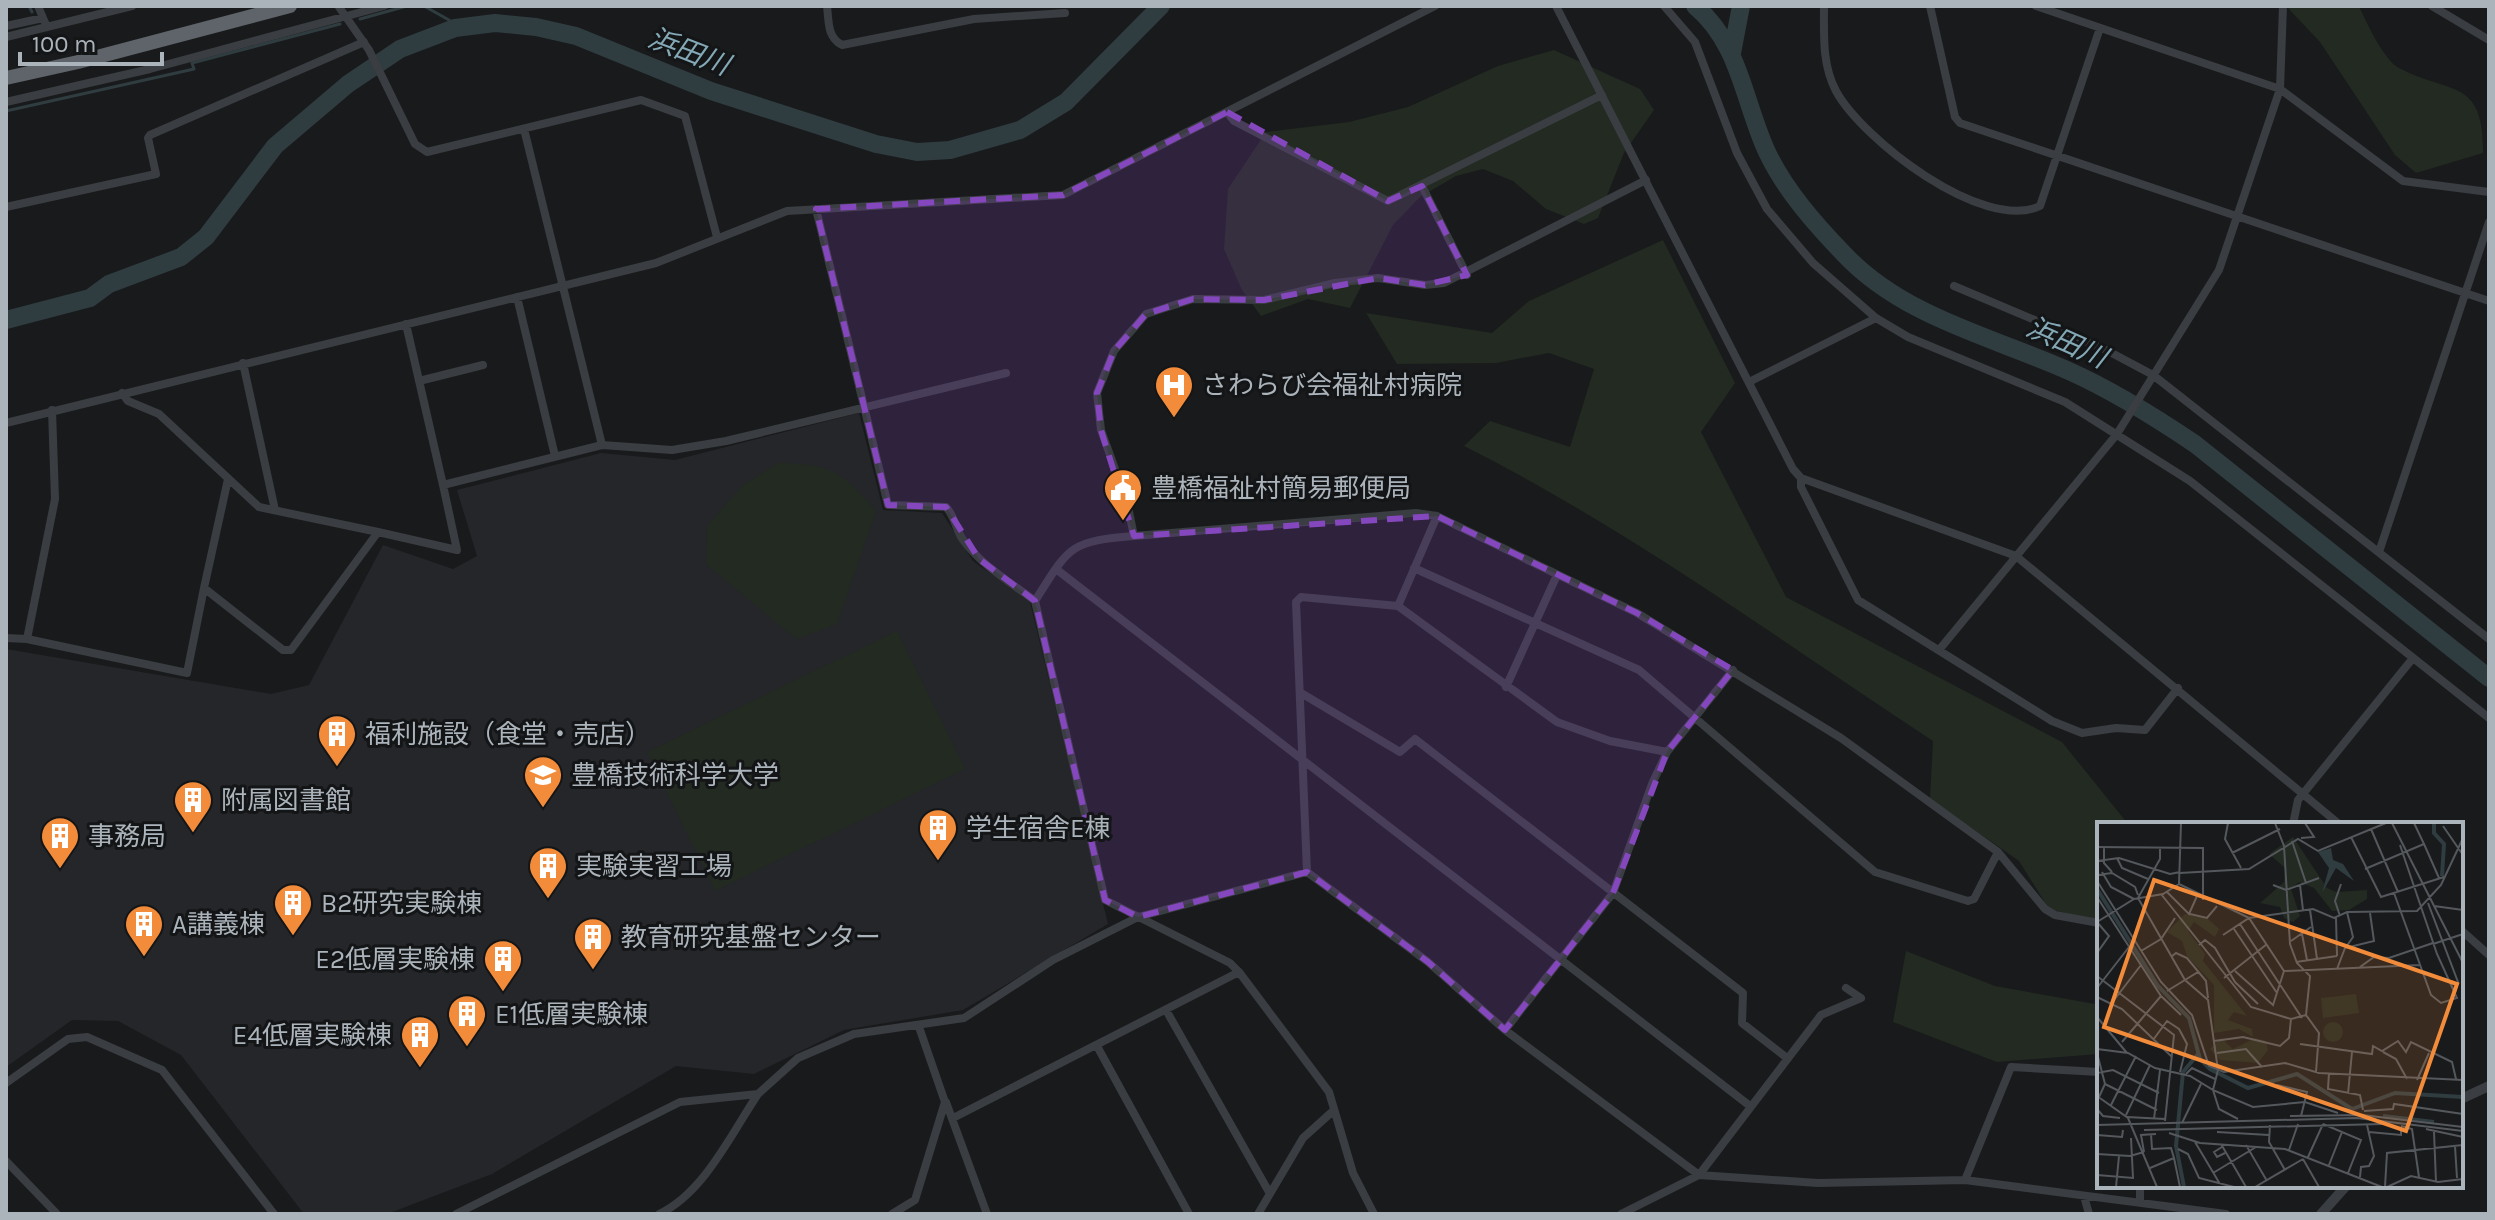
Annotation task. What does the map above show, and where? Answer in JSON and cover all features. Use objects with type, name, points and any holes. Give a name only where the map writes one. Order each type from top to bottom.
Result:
[{"type":"highway","points":[[6,78],[290,6]]},
{"type":"street","points":[[38,6],[45,22]]},
{"type":"street","points":[[6,26],[132,6]]},
{"type":"street","points":[[6,102],[150,69],[384,6]]},
{"type":"street","points":[[827,6],[830,33],[834,41],[842,45],[974,19],[1065,13]]},
{"type":"street","points":[[6,423],[656,263],[787,211],[1063,195],[1435,6]]},
{"type":"street","points":[[1556,6],[1793,469],[1801,478],[2016,556],[2337,822]]},
{"type":"street","points":[[1664,6],[1695,42],[1737,153],[1767,209],[1813,263],[1876,318],[1908,337],[2065,402],[2119,432],[2190,481],[2489,718]]},
{"type":"street","points":[[1824,6],[1825,58],[1834,87],[1847,109],[1931,180],[1975,203],[2032,210],[2040,206],[2100,28]]},
{"type":"street","points":[[1930,6],[1955,117],[1960,123],[2489,301]]},
{"type":"street","points":[[2036,6],[2280,89],[2403,181],[2489,192]]},
{"type":"street","points":[[1939,650],[2119,432],[2219,270],[2280,89],[2283,6]]},
{"type":"street","points":[[339,7],[387,82],[419,149],[427,152],[641,100],[685,116],[717,237]]},
{"type":"street","points":[[2435,7],[2489,40]]},
{"type":"street","points":[[6,37],[45,22]]},
{"type":"street","points":[[6,207],[156,174],[148,138],[150,135],[366,46]]},
{"type":"street","points":[[1227,112],[1234,121],[1388,201],[1602,95]]},
{"type":"street","points":[[524,129],[602,445]]},
{"type":"street","points":[[1134,536],[1127,502],[1101,430],[1097,393],[1114,351],[1146,314],[1193,299],[1264,300],[1335,283],[1378,278],[1425,285],[1444,283],[1467,275],[1646,180]]},
{"type":"street","points":[[1422,186],[1467,275]]},
{"type":"street","points":[[816,209],[888,505],[946,507],[956,518],[960,537],[979,559],[1035,601],[1105,900],[1230,963],[1239,972],[1329,1092],[1353,1173],[1374,1214]]},
{"type":"street","points":[[2379,552],[2489,222]]},
{"type":"street","points":[[1954,286],[2108,351],[2152,377],[2489,639]]},
{"type":"street","points":[[517,297],[555,456]]},
{"type":"street","points":[[1749,382],[1876,318]]},
{"type":"street","points":[[122,393],[128,401],[159,414],[259,507],[457,550],[406,324]]},
{"type":"street","points":[[243,363],[275,510]]},
{"type":"street","points":[[419,381],[483,365]]},
{"type":"street","points":[[443,485],[602,445],[672,450],[726,441],[1006,373]]},
{"type":"street","points":[[27,639],[55,499],[52,410]]},
{"type":"street","points":[[1801,478],[1801,487],[1858,600],[1870,611],[2052,721],[2082,733],[2116,728],[2145,730],[2178,688]]},
{"type":"street","points":[[6,638],[27,639],[187,673],[228,479]]},
{"type":"street","points":[[1035,601],[1074,546],[1091,539],[1416,513],[1437,516],[1637,613],[1733,670],[1841,738],[1998,852],[2045,909],[2055,915],[2097,923]]},
{"type":"street","points":[[1398,606],[1437,516]]},
{"type":"street","points":[[204,588],[283,650],[291,650],[378,532]]},
{"type":"street","points":[[1414,568],[1639,670],[1694,721],[1875,872],[1968,901],[1974,899],[1998,852]]},
{"type":"street","points":[[1056,569],[1750,1106]]},
{"type":"street","points":[[1506,687],[1557,575]]},
{"type":"street","points":[[1307,872],[1296,602],[1301,597],[1398,606],[1557,722],[1610,741],[1667,752]]},
{"type":"street","points":[[2293,822],[2298,800],[2413,658]]},
{"type":"street","points":[[1505,1030],[1613,893],[1652,784],[1667,752],[1733,670]]},
{"type":"street","points":[[1301,693],[1400,752],[1415,739],[1743,993],[1742,1023],[1787,1058]]},
{"type":"street","points":[[659,1214],[678,1205],[694,1187],[758,1094],[798,1058],[854,1034],[919,1027],[974,1013],[1053,960],[1138,917],[1307,872]]},
{"type":"street","points":[[1307,872],[1428,962],[1505,1030],[1699,1175],[1818,1183],[1965,1180],[2226,1214]]},
{"type":"street","points":[[2463,932],[2489,955]]},
{"type":"street","points":[[953,1118],[1239,972]]},
{"type":"street","points":[[1621,1214],[1699,1175],[1821,1015],[1861,998],[1846,988]]},
{"type":"street","points":[[1166,1010],[1269,1192]]},
{"type":"street","points":[[919,1027],[987,1214]]},
{"type":"street","points":[[6,1083],[68,1039],[87,1037],[162,1070],[274,1214]]},
{"type":"street","points":[[1097,1046],[1189,1214]]},
{"type":"street","points":[[1965,1180],[2011,1067],[2097,1072]]},
{"type":"street","points":[[2463,1098],[2489,1086]]},
{"type":"street","points":[[456,1214],[680,1102],[758,1094]]},
{"type":"street","points":[[911,1214],[945,1102]]},
{"type":"street","points":[[1258,1214],[1303,1138],[1333,1111]]},
{"type":"street","points":[[6,1161],[57,1214]]},
{"type":"street","points":[[2140,1188],[2140,1202]]},
{"type":"street","points":[[2321,1214],[2344,1188]]},
{"type":"street","points":[[2084,1196],[2089,1214]]},
{"type":"street","points":[[892,1214],[915,1200]]},
{"type":"highlighted area","points":[[1227,112],[1388,201],[1422,186],[1467,275],[1425,285],[1378,278],[1264,300],[1193,299],[1146,314],[1114,351],[1097,393],[1101,430],[1134,536],[1437,516],[1637,613],[1733,670],[1667,752],[1613,893],[1505,1030],[1428,962],[1307,872],[1138,917],[1105,900],[1035,601],[979,559],[946,507],[888,505],[816,209],[1063,195]]},
{"type":"shaded area","points":[[2286,6],[2359,6],[2376,40],[2393,64],[2460,92],[2470,100],[2482,129],[2483,153],[2416,173],[2395,155],[2320,42]]},
{"type":"shaded area","points":[[1554,50],[1640,89],[1654,110],[1624,153],[1598,218],[1584,224],[1546,209],[1513,181],[1483,169],[1456,176],[1420,197],[1393,225],[1350,308],[1308,299],[1261,316],[1242,290],[1224,249],[1228,189],[1266,132],[1349,122],[1408,107],[1498,66]]},
{"type":"shaded area","points":[[1663,240],[1735,383],[1701,432],[1786,597],[2062,742],[2126,822],[2097,822],[2097,921],[2049,909],[2019,861],[1930,799],[1933,741],[1644,549],[1525,478],[1464,446],[1490,421],[1570,447],[1594,369],[1549,353],[1496,363],[1397,364],[1366,313],[1492,333],[1529,301]]},
{"type":"shaded area","name":"豊橋技術科学大学","points":[[859,413],[883,510],[942,513],[973,561],[1030,602],[1108,924],[963,1010],[844,1030],[754,1074],[676,1066],[492,1174],[387,1214],[304,1214],[181,1055],[118,1021],[72,1020],[6,1067],[6,649],[271,694],[309,685],[383,545],[453,569],[477,556],[457,490],[601,453],[675,460]]},
{"type":"shaded area","points":[[778,463],[811,465],[834,472],[854,487],[876,511],[837,624],[796,639],[706,564],[707,526],[743,485]]},
{"type":"shaded area","points":[[897,631],[965,769],[715,891],[647,752]]},
{"type":"shaded area","points":[[1906,951],[1995,986],[2095,1004],[2097,999],[2097,1054],[1997,1062],[1893,1022]]},
{"type":"waterway","points":[[29,6],[32,12]]},
{"type":"waterway","points":[[360,19],[407,6]]},
{"type":"waterway","points":[[424,6],[449,20],[455,28]]},
{"type":"waterway","name":"浜田川","points":[[6,320],[90,298],[109,284],[181,257],[206,237],[275,146],[348,84],[400,49],[455,28],[495,23],[536,27],[576,36],[711,91],[876,144],[917,152],[950,150],[1020,130],[1066,102],[1161,6]]},
{"type":"waterway","name":"浜田川","points":[[1695,6],[1722,38],[1739,74],[1767,152],[1783,180],[1822,231],[1867,276],[1921,310],[2086,379],[2165,424],[2195,444],[2489,678]]},
{"type":"waterway","points":[[1732,53],[1741,6]]},
{"type":"waterway","points":[[6,111],[194,69],[192,63],[340,24]]},
{"type":"place","name":"さわらび会福祉村病院","points":[[1174,419]]},
{"type":"place","name":"豊橋福祉村簡易郵便局","points":[[1123,522]]},
{"type":"place","name":"福利施設（食堂・売店）","points":[[337,768]]},
{"type":"place","name":"豊橋技術科学大学","points":[[543,809]]},
{"type":"place","name":"附属図書館","points":[[193,834]]},
{"type":"place","name":"学生宿舎E棟","points":[[938,862]]},
{"type":"place","name":"事務局","points":[[60,870]]},
{"type":"place","name":"実験実習工場","points":[[548,900]]},
{"type":"place","name":"B2研究実験棟","points":[[293,937]]},
{"type":"place","name":"A講義棟","points":[[144,958]]},
{"type":"place","name":"教育研究基盤センター","points":[[593,971]]},
{"type":"place","name":"E2低層実験棟","points":[[503,993]]},
{"type":"place","name":"E1低層実験棟","points":[[467,1048]]},
{"type":"place","name":"E4低層実験棟","points":[[420,1069]]}]
